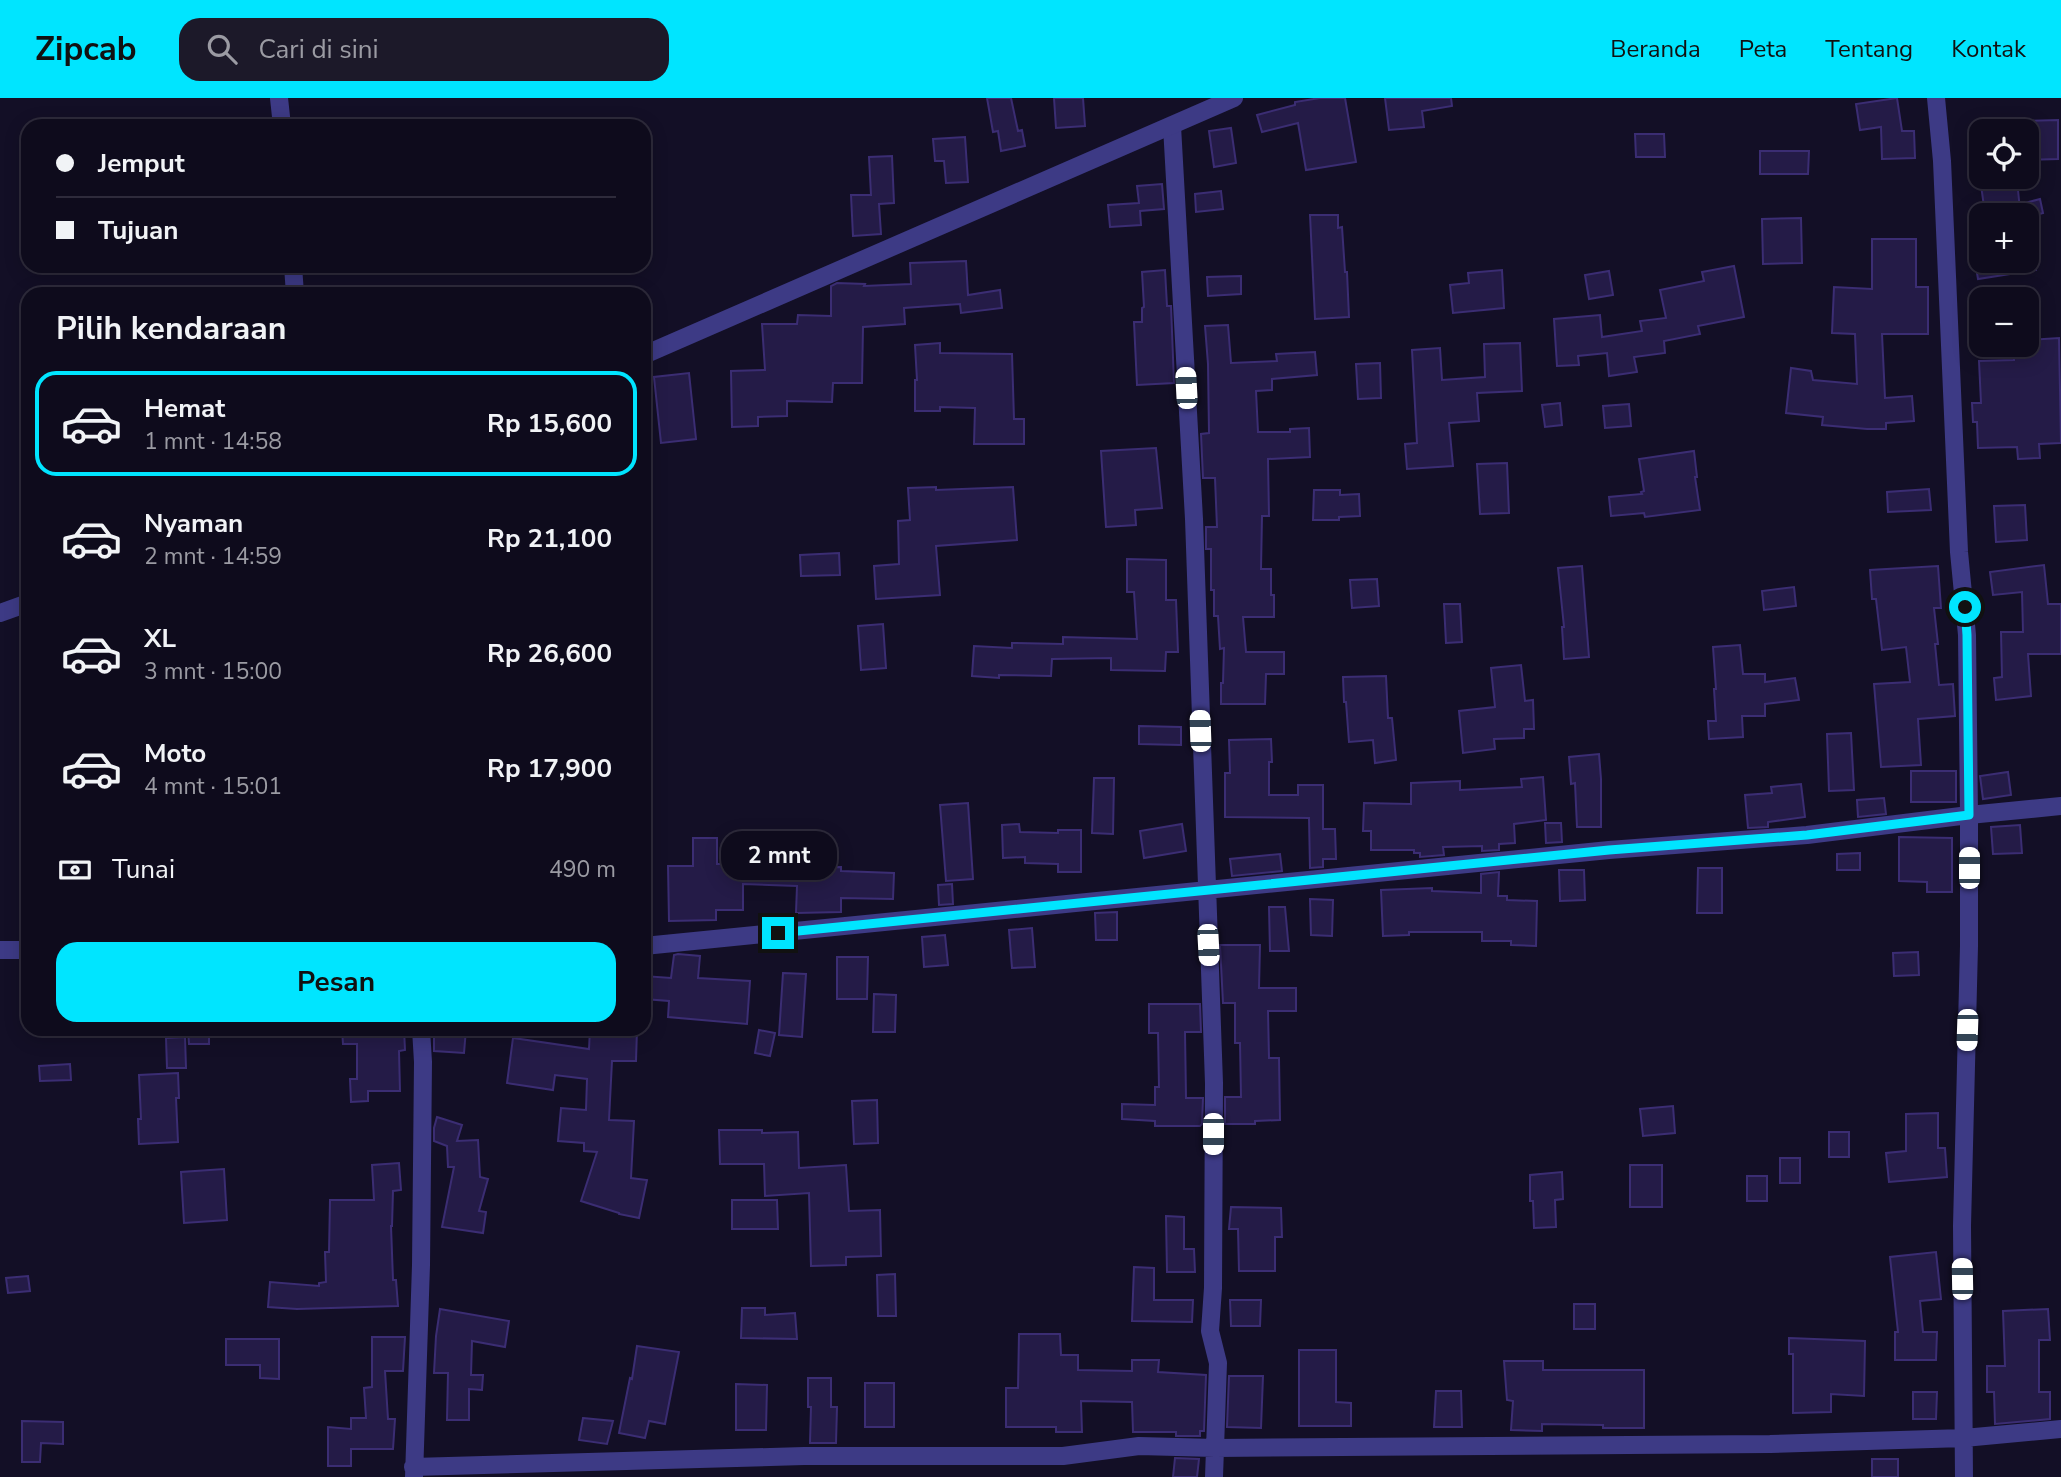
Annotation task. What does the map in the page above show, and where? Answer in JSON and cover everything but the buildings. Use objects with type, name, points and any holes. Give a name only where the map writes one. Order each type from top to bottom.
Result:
[{"type":"street","points":[[279,98],[281,119]]},
{"type":"street","points":[[651,352],[1234,98]]},
{"type":"street","points":[[1936,98],[1942,161],[1959,552],[1967,635],[1969,946],[1962,1226],[1964,1477]]},
{"type":"street","points":[[1172,126],[1194,519],[1214,1083],[1213,1289],[1210,1331],[1219,1363],[1214,1477]]},
{"type":"street","points":[[0,614],[21,606]]},
{"type":"street","points":[[651,945],[1609,850],[1807,835],[1969,815],[2061,807]]},
{"type":"street","points":[[0,950],[21,950]]},
{"type":"street","points":[[421,1036],[421,1265],[414,1472],[804,1455],[1063,1456],[1139,1446],[1215,1448],[1770,1444],[1964,1438],[2061,1429]]},
{"type":"route","points":[[778,933],[1609,850],[1807,835],[1969,815],[1965,607]]}]
